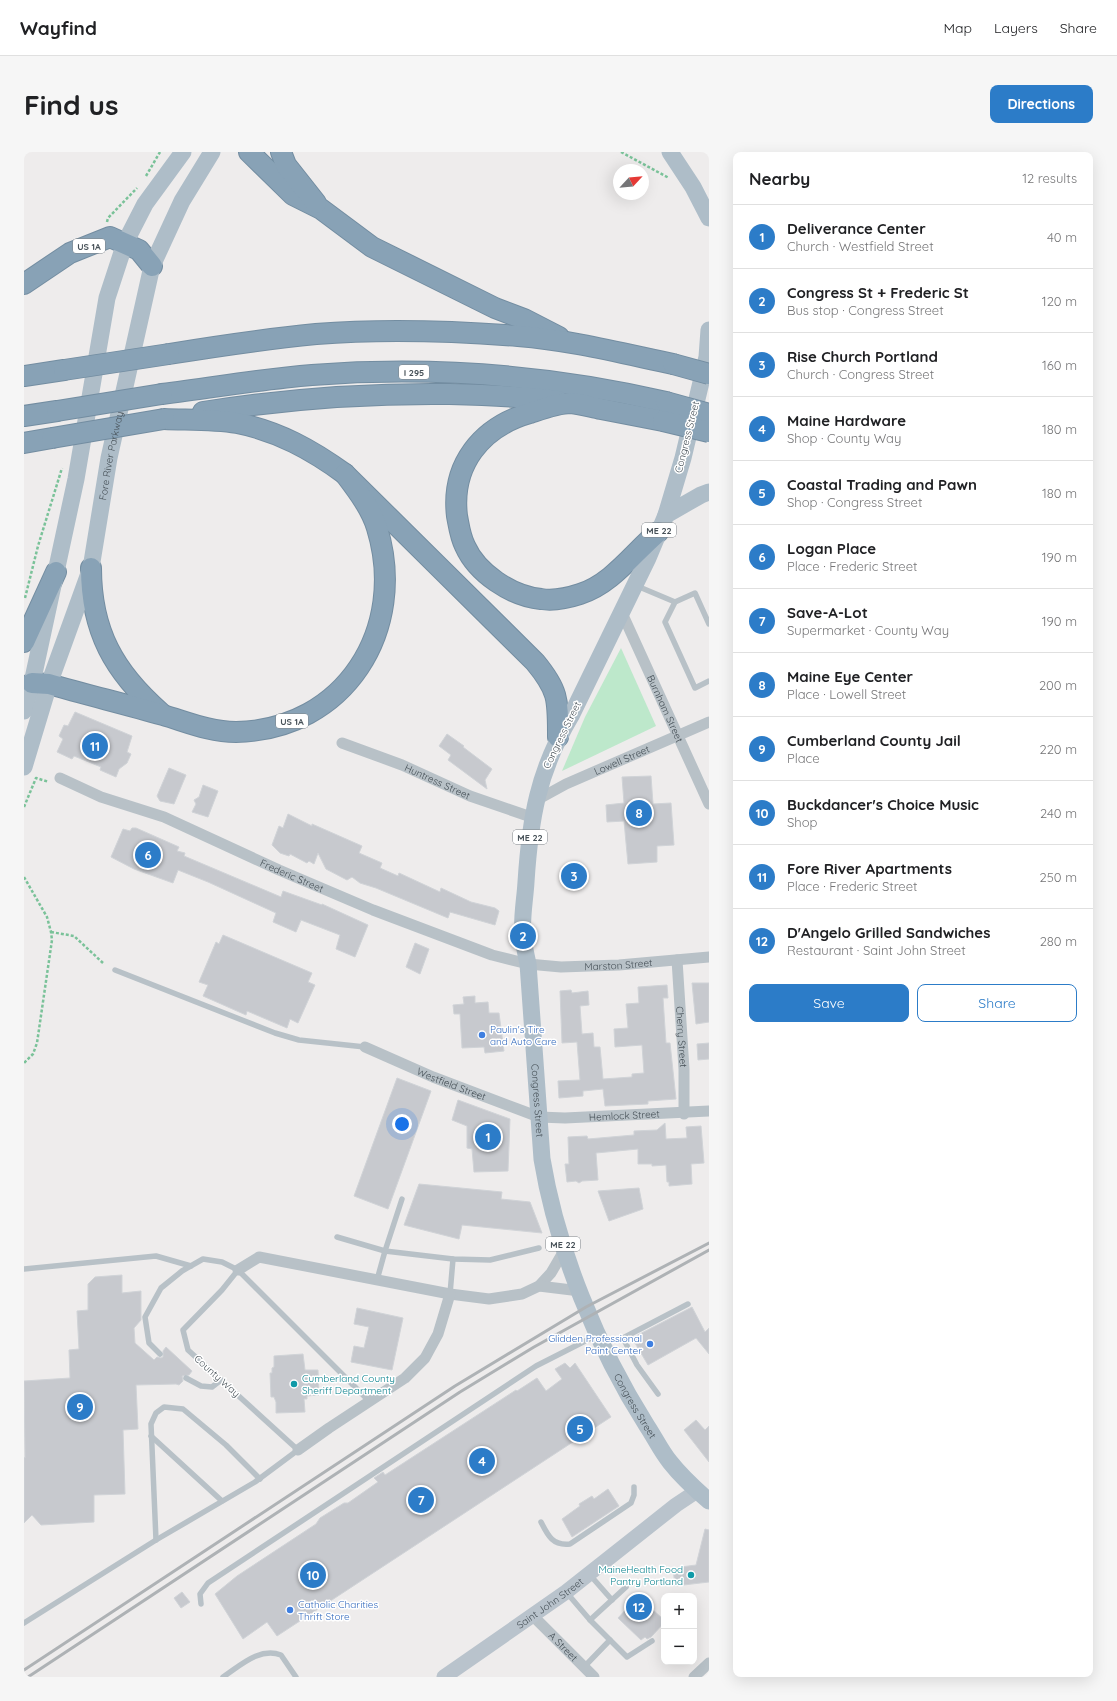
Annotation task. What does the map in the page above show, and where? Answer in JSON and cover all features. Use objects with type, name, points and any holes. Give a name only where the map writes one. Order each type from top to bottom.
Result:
[{"type":"highway","points":[[249,152],[293,195],[321,209],[372,247],[495,308],[524,318],[571,343]]},
{"type":"highway","points":[[281,152],[286,165],[321,209]]},
{"type":"highway","name":"US 1A","points":[[24,284],[70,253],[110,237],[139,250],[152,266]]},
{"type":"highway","points":[[24,376],[242,342],[317,334],[389,331],[518,336],[571,343],[672,364],[709,374]]},
{"type":"highway","name":"I 295","points":[[24,416],[162,394],[311,375],[400,371],[472,373],[522,377],[625,393],[665,412],[709,414]]},
{"type":"highway","points":[[164,419],[262,403],[369,394],[510,396],[665,412],[709,432]]},
{"type":"highway","points":[[570,403],[540,410],[504,422],[490,431],[478,443],[464,464],[457,485],[456,506],[459,528],[465,546],[475,561],[491,577],[523,595],[542,600],[562,598],[581,594],[609,578],[626,564],[662,524]]},
{"type":"highway","name":"US 1A","points":[[24,443],[164,419],[222,421],[251,426],[291,440],[314,452],[345,474],[362,498],[377,528],[386,575],[385,599],[380,624],[371,648],[356,673],[335,695],[322,704],[295,719],[265,729],[221,731],[185,723],[164,716],[41,684]]},
{"type":"highway","points":[[345,474],[535,662],[550,680],[558,703],[558,737]]},
{"type":"highway","points":[[91,568],[91,592],[95,615],[107,647],[118,667],[132,686],[164,716]]},
{"type":"highway","points":[[24,642],[56,572]]},
{"type":"main road","name":"Fore River Parkway","points":[[24,767],[41,684],[56,572],[76,479],[107,298],[125,243],[146,204],[183,152]]},
{"type":"main road","name":"Fore River Parkway","points":[[24,712],[41,684],[91,568],[108,458],[152,266],[182,201],[212,152]]},
{"type":"main road","points":[[670,152],[693,187],[709,218]]},
{"type":"main road","name":"Congress Street","points":[[705,1491],[670,1462],[621,1383],[598,1335],[580,1291],[557,1227],[546,1182],[539,1117],[528,964],[523,936],[529,846],[534,818],[535,801],[542,777],[558,737],[571,716],[622,613],[662,524],[683,458],[705,365],[709,330]]},
{"type":"main road","points":[[662,524],[701,495],[709,492]]},
{"type":"main road","name":"Saint John Street","points":[[444,1677],[566,1592],[676,1505],[705,1491]]},
{"type":"street","name":"Burnham Street","points":[[622,613],[709,804]]},
{"type":"street","name":"Lowell Street","points":[[535,801],[566,784],[709,722]]},
{"type":"street","name":"Huntress Street","points":[[342,743],[402,765],[470,796],[534,818]]},
{"type":"street","name":"Frederic Street","points":[[60,778],[101,797],[164,817],[279,870],[373,910],[492,955],[528,964]]},
{"type":"street","name":"Marston Street","points":[[528,964],[568,966],[619,965],[709,957]]},
{"type":"street","name":"Cherry Street","points":[[677,960],[684,1061],[684,1114]]},
{"type":"street","name":"Westfield Street","points":[[365,1047],[433,1077],[539,1117]]},
{"type":"street","name":"Hemlock Street","points":[[539,1117],[565,1118],[684,1114],[709,1111]]},
{"type":"street","name":"County Way","points":[[238,1270],[259,1257],[450,1294],[489,1298],[522,1294],[539,1286],[551,1272],[565,1249]]},
{"type":"street","points":[[539,1286],[580,1291]]},
{"type":"street","points":[[298,1450],[405,1378],[425,1358],[438,1334],[450,1294]]},
{"type":"street","name":"A Street","points":[[533,1616],[594,1677]]},
{"type":"street","points":[[694,1677],[709,1663]]},
{"type":"lane","points":[[635,585],[675,602]]},
{"type":"lane","points":[[709,624],[695,592],[675,602],[665,622],[696,688],[709,682]]},
{"type":"lane","points":[[115,970],[275,1033],[299,1040],[365,1047]]},
{"type":"lane","points":[[377,1280],[402,1199]]},
{"type":"lane","points":[[337,1237],[385,1251],[453,1259],[490,1260],[539,1248]]},
{"type":"lane","points":[[24,1269],[156,1256],[191,1266]]},
{"type":"lane","points":[[160,1354],[149,1343],[145,1317],[161,1288],[203,1259],[222,1262],[238,1270],[369,1401]]},
{"type":"lane","points":[[450,1294],[453,1259]]},
{"type":"lane","name":"County Way","points":[[238,1270],[222,1290],[183,1330],[188,1350],[298,1450]]},
{"type":"lane","points":[[658,1394],[637,1365],[623,1338],[688,1304]]},
{"type":"lane","points":[[201,1604],[200,1594],[208,1583],[536,1366],[598,1335]]},
{"type":"lane","points":[[186,1378],[201,1386],[212,1388],[221,1380]]},
{"type":"lane","points":[[156,1540],[151,1424],[156,1414],[164,1407],[183,1409],[226,1445],[260,1479]]},
{"type":"lane","points":[[151,1436],[222,1501]]},
{"type":"lane","points":[[24,1623],[156,1540],[260,1479],[298,1450]]},
{"type":"lane","points":[[541,1522],[552,1540],[563,1545],[570,1544],[628,1506],[634,1495],[634,1488]]},
{"type":"lane","points":[[589,1574],[612,1600]]},
{"type":"lane","points":[[590,1620],[626,1587]]},
{"type":"lane","points":[[566,1592],[590,1620],[627,1657],[652,1641]]},
{"type":"lane","points":[[584,1667],[610,1640]]},
{"type":"lane","points":[[223,1677],[247,1661],[268,1652],[281,1654],[296,1677]]},
{"type":"path","points":[[106,223],[108,218],[142,183],[160,152]]},
{"type":"path","points":[[621,152],[670,179],[674,184]]},
{"type":"path","points":[[24,808],[36,778],[58,786],[60,778]]},
{"type":"path","points":[[24,877],[47,917],[52,940],[37,1043],[34,1054],[24,1063]]},
{"type":"path","points":[[51,932],[74,936],[103,963]]},
{"type":"green space","points":[[621,648],[656,726],[562,771],[585,717]]},
{"type":"building","points":[[75,712],[132,736],[127,752],[131,754],[127,763],[119,769],[116,777],[100,770],[101,767],[74,756],[72,759],[57,752],[63,739],[59,736],[64,725],[68,726]]},
{"type":"building","points":[[447,734],[492,769],[485,780],[487,789],[448,760],[451,755],[439,746]]},
{"type":"building","points":[[169,768],[186,775],[174,804],[160,801],[157,796]]},
{"type":"building","points":[[651,776],[653,804],[671,803],[674,845],[657,846],[657,862],[628,864],[624,821],[607,822],[606,805],[624,803],[622,777]]},
{"type":"building","points":[[203,785],[218,791],[208,817],[192,812],[196,804],[194,800],[199,797]]},
{"type":"building","points":[[288,814],[312,826],[312,824],[362,846],[359,853],[382,863],[380,868],[398,876],[399,873],[440,892],[441,888],[471,902],[495,908],[499,911],[495,925],[450,912],[448,918],[376,888],[360,883],[352,877],[347,880],[326,869],[318,853],[314,864],[309,861],[307,863],[290,854],[289,856],[280,853],[272,845],[279,826],[283,828]]},
{"type":"building","points":[[132,828],[136,828],[179,847],[177,851],[185,853],[184,856],[281,897],[283,891],[322,904],[368,925],[355,957],[336,949],[340,935],[301,920],[296,932],[273,922],[276,913],[208,882],[178,870],[173,883],[134,869],[111,857],[123,829],[130,831]]},
{"type":"building","points":[[223,935],[312,973],[308,982],[315,985],[298,1023],[290,1019],[287,1028],[247,1011],[246,1015],[203,996],[208,985],[199,982],[216,942],[219,944]]},
{"type":"building","points":[[415,943],[429,949],[420,974],[406,967]]},
{"type":"building","points":[[692,983],[709,983],[709,1022],[696,1024]]},
{"type":"building","points":[[667,985],[668,998],[663,998],[666,1043],[670,1043],[676,1099],[648,1101],[648,1104],[605,1106],[603,1089],[583,1091],[583,1096],[559,1098],[558,1081],[580,1080],[577,1042],[562,1043],[560,991],[571,990],[572,993],[588,991],[589,1005],[580,1006],[582,1034],[593,1033],[594,1047],[600,1047],[603,1079],[632,1077],[632,1074],[644,1073],[642,1045],[615,1047],[614,1029],[628,1028],[626,1004],[639,1003],[638,987]]},
{"type":"building","points":[[475,996],[475,1003],[488,1002],[489,1013],[499,1013],[504,1051],[485,1053],[484,1047],[462,1048],[460,1014],[454,1014],[453,1005],[464,1004],[463,997]]},
{"type":"building","points":[[709,1043],[709,1059],[698,1060],[697,1044]]},
{"type":"building","points":[[397,1078],[431,1091],[388,1209],[354,1196]]},
{"type":"building","points":[[458,1100],[510,1119],[508,1171],[474,1172],[472,1149],[467,1148],[467,1126],[452,1120]]},
{"type":"building","points":[[665,1123],[666,1139],[687,1138],[686,1127],[701,1126],[704,1163],[691,1164],[692,1184],[669,1186],[669,1182],[667,1182],[666,1165],[652,1166],[652,1164],[638,1164],[638,1149],[596,1153],[598,1180],[582,1181],[579,1183],[576,1181],[567,1182],[565,1164],[569,1164],[568,1137],[587,1136],[588,1139],[634,1135],[634,1131],[657,1130]]},
{"type":"building","points":[[419,1184],[502,1192],[501,1199],[530,1202],[542,1233],[462,1225],[459,1239],[404,1225]]},
{"type":"building","points":[[639,1188],[643,1209],[609,1221],[598,1191]]},
{"type":"building","points":[[122,1275],[122,1293],[141,1291],[141,1320],[134,1328],[135,1343],[154,1360],[157,1357],[163,1357],[163,1351],[166,1347],[192,1371],[189,1375],[182,1376],[183,1381],[179,1385],[136,1385],[138,1429],[123,1430],[125,1494],[94,1495],[94,1522],[41,1525],[32,1515],[24,1523],[24,1381],[70,1378],[69,1350],[79,1349],[77,1311],[88,1310],[88,1284],[95,1277]]},
{"type":"building","points":[[692,1307],[705,1332],[709,1328],[709,1354],[696,1338],[648,1365],[632,1338]]},
{"type":"building","points":[[357,1308],[403,1318],[392,1370],[351,1362],[354,1346],[364,1348],[369,1327],[354,1324]]},
{"type":"building","name":"Cumberland County Sheriff Department","points":[[303,1354],[305,1370],[318,1370],[319,1395],[307,1396],[307,1399],[304,1399],[305,1412],[276,1413],[276,1402],[274,1397],[271,1397],[270,1373],[272,1373],[272,1368],[274,1367],[274,1356]]},
{"type":"building","points":[[565,1363],[570,1368],[575,1363],[611,1417],[277,1636],[267,1622],[243,1639],[215,1594],[237,1576],[316,1524],[320,1518],[344,1503],[348,1503],[378,1482],[374,1478],[383,1472],[385,1475],[516,1390],[517,1391],[537,1378],[546,1391],[562,1379],[555,1369]]},
{"type":"building","points":[[696,1420],[705,1430],[709,1426],[709,1462],[684,1430]]},
{"type":"building","points":[[608,1489],[619,1506],[572,1537],[562,1519],[580,1506],[579,1504],[592,1496],[594,1499]]},
{"type":"building","name":"MaineHealth Food Pantry Portland","points":[[705,1529],[709,1530],[709,1582],[675,1586],[673,1568],[696,1565]]},
{"type":"building","points":[[182,1592],[190,1602],[181,1608],[174,1598]]},
{"type":"building","points":[[638,1596],[661,1617],[661,1626],[651,1637],[647,1639],[645,1637],[641,1640],[618,1618]]},
{"type":"railway","points":[[24,1670],[455,1386],[586,1307],[709,1243]]},
{"type":"railway","points":[[28,1677],[460,1392],[534,1347],[709,1250]]},
{"type":"place","name":"Fore River Apartments","points":[[95,746]]},
{"type":"place","name":"Maine Eye Center","points":[[639,813]]},
{"type":"place","name":"Logan Place","points":[[148,855]]},
{"type":"place","name":"Rise Church Portland","points":[[574,876]]},
{"type":"place","name":"Congress St + Frederic St","points":[[523,936]]},
{"type":"place","name":"Paulin's Tire and Auto Care","points":[[482,1035]]},
{"type":"place","name":"Deliverance Center","points":[[488,1137]]},
{"type":"place","name":"Glidden Professional Paint Center","points":[[650,1344]]},
{"type":"place","name":"Cumberland County Sheriff Department","points":[[294,1384]]},
{"type":"place","name":"Cumberland County Jail","points":[[80,1407]]},
{"type":"place","name":"Coastal Trading and Pawn","points":[[580,1429]]},
{"type":"place","name":"Maine Hardware","points":[[482,1461]]},
{"type":"place","name":"Save-A-Lot","points":[[421,1500]]},
{"type":"place","name":"Buckdancer's Choice Music","points":[[313,1575]]},
{"type":"place","name":"MaineHealth Food Pantry Portland","points":[[691,1575]]},
{"type":"place","name":"D'Angelo Grilled Sandwiches","points":[[639,1607]]},
{"type":"place","name":"Catholic Charities Thrift Store","points":[[290,1610]]}]
